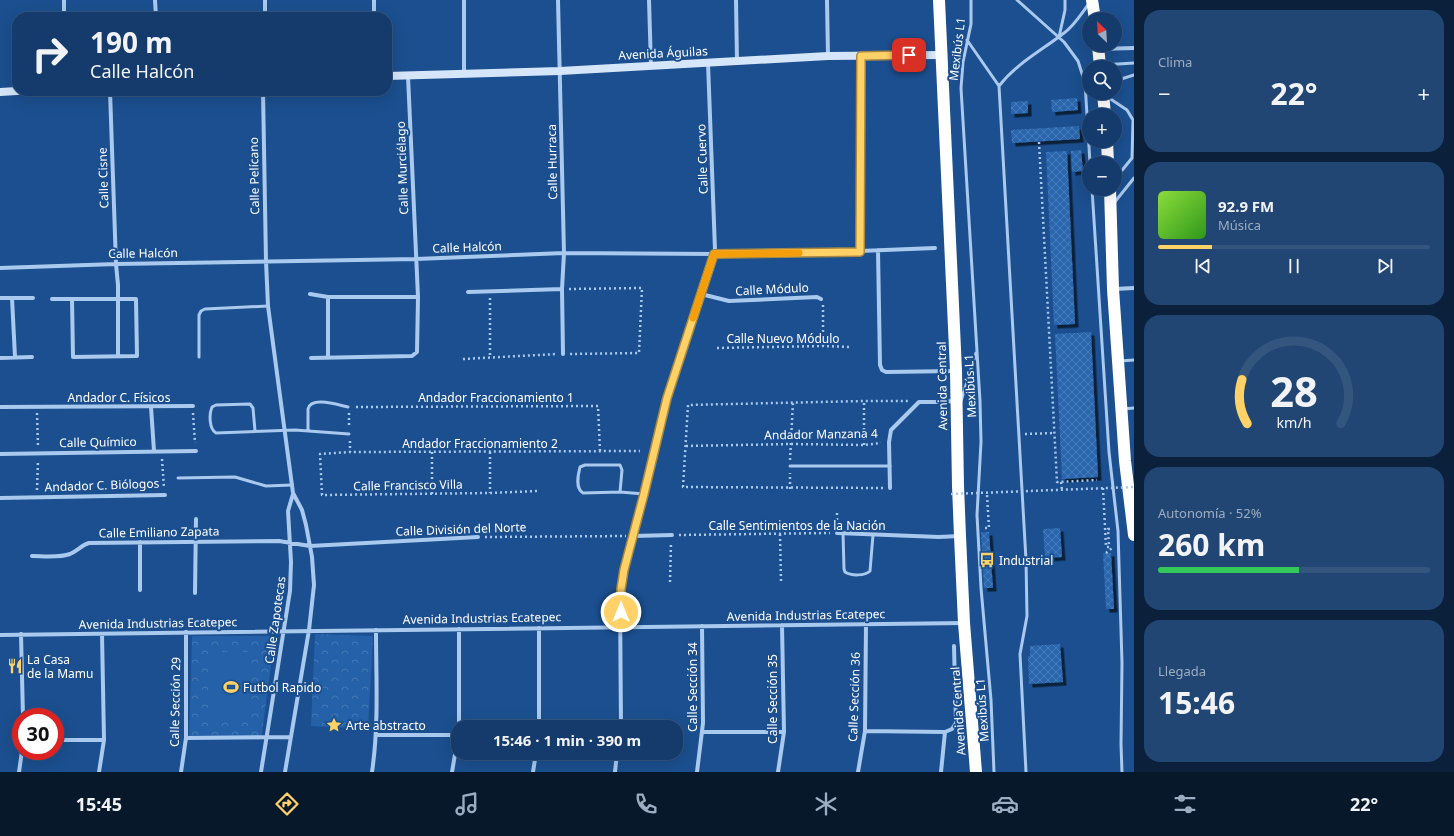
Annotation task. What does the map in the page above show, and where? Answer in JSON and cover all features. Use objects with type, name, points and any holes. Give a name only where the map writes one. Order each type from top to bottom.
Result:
[{"type":"highway","name":"Avenida Central","points":[[939,0],[956,371],[960,536],[964,623],[976,772]]},
{"type":"highway","points":[[1092,0],[1094,12]]},
{"type":"highway","points":[[1110,196],[1113,289],[1121,409],[1125,461],[1134,535]]},
{"type":"street","points":[[64,0],[64,12]]},
{"type":"street","points":[[155,0],[156,12]]},
{"type":"street","points":[[265,0],[265,12]]},
{"type":"street","points":[[374,0],[374,12]]},
{"type":"street","points":[[464,0],[464,73]]},
{"type":"street","name":"Calle Hurraca","points":[[558,0],[564,253],[562,289],[563,354]]},
{"type":"street","points":[[649,0],[651,66]]},
{"type":"street","points":[[736,0],[737,61]]},
{"type":"street","points":[[827,0],[828,56]]},
{"type":"street","points":[[1122,48],[1134,48]]},
{"type":"street","name":"Avenida Águilas","points":[[392,76],[560,71],[828,56],[941,55]]},
{"type":"street","points":[[860,252],[861,56]]},
{"type":"street","name":"Calle Cuervo","points":[[621,720],[620,598],[622,580],[667,398],[714,254],[715,246],[708,62]]},
{"type":"street","name":"Calle Murciélago","points":[[328,358],[414,355],[417,350],[418,297],[408,76]]},
{"type":"street","points":[[0,92],[12,91]]},
{"type":"street","name":"Calle Cisne","points":[[110,96],[118,285],[118,356]]},
{"type":"street","name":"Calle Pelícano","points":[[263,96],[266,261]]},
{"type":"street","name":"Calle Halcón","points":[[0,268],[116,264],[416,259],[564,253],[714,254],[860,252],[935,248]]},
{"type":"street","points":[[878,250],[880,365],[882,370],[886,372],[956,371]]},
{"type":"street","name":"Calle Zapotecas","points":[[266,261],[268,306],[293,493],[302,510],[314,573],[309,630],[285,772]]},
{"type":"street","points":[[1113,289],[1134,288]]},
{"type":"street","points":[[468,292],[562,289]]},
{"type":"street","points":[[310,294],[328,297],[418,297]]},
{"type":"street","name":"Calle Módulo","points":[[702,294],[729,302],[817,297],[821,299]]},
{"type":"street","points":[[311,358],[328,358],[328,297]]},
{"type":"street","points":[[0,298],[33,298]]},
{"type":"street","points":[[12,298],[15,357]]},
{"type":"street","points":[[52,299],[72,299],[117,299],[136,299],[137,356],[73,357],[72,299]]},
{"type":"street","points":[[0,358],[32,357]]},
{"type":"street","points":[[919,402],[935,402],[957,406]]},
{"type":"street","name":"Andador Manzana 4","points":[[889,442],[891,430],[919,402]]},
{"type":"street","name":"Andador C. Físicos","points":[[0,408],[192,406]]},
{"type":"street","points":[[151,407],[154,451]]},
{"type":"street","points":[[889,442],[890,488]]},
{"type":"street","name":"Calle Químico","points":[[0,454],[196,451]]},
{"type":"street","name":"Calle Zapotecas","points":[[261,772],[291,582],[288,511],[293,493]]},
{"type":"street","name":"Andador C. Biólogos","points":[[0,498],[165,494]]},
{"type":"street","points":[[195,593],[196,519]]},
{"type":"street","name":"Calle Sentimientos de la Nación","points":[[837,533],[939,537],[960,536]]},
{"type":"street","points":[[633,536],[672,535]]},
{"type":"street","name":"Calle División del Norte","points":[[290,542],[310,546],[478,537]]},
{"type":"street","name":"Calle Emiliano Zapata","points":[[32,556],[65,555],[71,553],[83,544],[89,543],[196,541],[290,542]]},
{"type":"street","points":[[140,542],[140,590]]},
{"type":"street","name":"Calle Sección 36","points":[[858,772],[865,731],[866,623]]},
{"type":"street","name":"Avenida Industrias Ecatepec","points":[[0,635],[284,630],[964,623]]},
{"type":"street","name":"Calle Sección 35","points":[[778,772],[784,732],[782,625]]},
{"type":"street","name":"Calle Sección 34","points":[[697,772],[703,732],[702,626]]},
{"type":"street","points":[[539,720],[540,628]]},
{"type":"street","points":[[459,629],[459,720]]},
{"type":"street","points":[[372,772],[376,735],[376,630]]},
{"type":"street","name":"Calle Sección 29","points":[[181,772],[186,738],[186,632]]},
{"type":"street","points":[[21,634],[23,708]]},
{"type":"street","points":[[99,772],[104,740],[102,634]]},
{"type":"street","points":[[865,731],[945,732],[952,730],[956,723],[954,646]]},
{"type":"street","points":[[703,732],[784,732]]},
{"type":"street","points":[[941,772],[945,732]]},
{"type":"street","points":[[376,735],[451,736]]},
{"type":"street","points":[[186,738],[290,737]]},
{"type":"street","points":[[64,740],[104,740]]},
{"type":"street","points":[[19,772],[21,760]]},
{"type":"street","points":[[452,772],[454,760]]},
{"type":"street","points":[[533,772],[535,760]]},
{"type":"street","points":[[614,772],[617,760]]},
{"type":"lane","name":"Mexibús L1","points":[[971,0],[971,24],[963,62],[962,88],[981,442],[977,515],[981,588],[991,700],[994,772]]},
{"type":"lane","points":[[1017,0],[1059,37],[1074,53],[1082,71],[1085,83],[1090,156]]},
{"type":"lane","points":[[1059,37],[1065,10],[1064,0]]},
{"type":"lane","points":[[999,86],[1007,75],[1019,65],[1070,28],[1092,0]]},
{"type":"lane","points":[[967,40],[999,86],[1026,560],[1026,616],[1020,654],[1026,772]]},
{"type":"lane","points":[[1122,64],[1134,63]]},
{"type":"lane","points":[[1122,79],[1134,75]]},
{"type":"lane","points":[[1112,100],[1127,110],[1132,120],[1132,158],[1122,170]]},
{"type":"lane","points":[[1111,208],[1134,178]]},
{"type":"lane","points":[[1092,196],[1109,452],[1118,531],[1122,663],[1122,772]]},
{"type":"lane","points":[[199,356],[199,315],[201,311],[205,309],[268,306]]},
{"type":"lane","points":[[957,406],[965,392],[977,351]]},
{"type":"lane","points":[[1118,361],[1134,360]]},
{"type":"lane","points":[[308,431],[308,406],[312,402],[348,407]]},
{"type":"lane","points":[[255,431],[253,408],[250,404],[216,405],[211,408],[212,427],[216,433],[284,430],[350,434]]},
{"type":"lane","points":[[1121,409],[1134,408]]},
{"type":"lane","points":[[620,492],[622,470],[620,465],[585,465],[580,467],[578,485],[583,493],[620,492],[644,494]]},
{"type":"lane","points":[[790,466],[890,466]]},
{"type":"lane","points":[[178,478],[235,477],[266,486],[292,485]]},
{"type":"lane","points":[[843,533],[844,569],[847,574],[865,574],[870,571],[873,535]]},
{"type":"path","points":[[1039,142],[1057,482],[1097,480]]},
{"type":"path","points":[[463,359],[563,354],[639,353],[642,288],[562,289]]},
{"type":"path","points":[[490,292],[490,357]]},
{"type":"path","name":"Calle Módulo","points":[[821,299],[823,304],[823,346]]},
{"type":"path","name":"Calle Nuevo Módulo","points":[[717,348],[823,346],[850,347]]},
{"type":"path","points":[[890,488],[683,487],[688,405],[864,401],[919,402]]},
{"type":"path","points":[[864,401],[864,445]]},
{"type":"path","points":[[790,488],[793,402]]},
{"type":"path","points":[[192,406],[196,451]]},
{"type":"path","name":"Andador Fraccionamiento 1","points":[[348,407],[598,406],[600,451]]},
{"type":"path","points":[[1019,434],[1054,433]]},
{"type":"path","name":"Andador Manzana 4","points":[[686,446],[791,444],[864,445],[889,442]]},
{"type":"path","name":"Andador Fraccionamiento 2","points":[[320,454],[640,451]]},
{"type":"path","name":"Andador C. Biólogos","points":[[162,452],[165,494]]},
{"type":"path","points":[[432,452],[432,494]]},
{"type":"path","points":[[490,452],[490,494]]},
{"type":"path","name":"Calle Francisco Villa","points":[[320,454],[322,495],[490,494],[537,491]]},
{"type":"path","points":[[1062,482],[1062,490]]},
{"type":"path","points":[[951,494],[1134,487]]},
{"type":"path","points":[[1103,488],[1106,547],[1109,547],[1108,529],[1112,529],[1112,548],[1106,553]]},
{"type":"path","points":[[837,510],[837,533]]},
{"type":"path","name":"Calle Sentimientos de la Nación","points":[[672,535],[837,533]]},
{"type":"path","points":[[780,534],[781,581]]},
{"type":"path","points":[[670,582],[672,535]]},
{"type":"path","name":"Calle División del Norte","points":[[478,537],[633,536]]},
{"type":"green space","points":[[315,634],[373,636],[368,729],[311,726]]},
{"type":"green space","points":[[192,636],[275,636],[261,740],[189,740]]},
{"type":"green space","name":"Futbol Rapido","points":[[212,652],[251,652],[251,722],[212,722]]},
{"type":"building","points":[[1077,98],[1078,110],[1052,112],[1051,100]]},
{"type":"building","points":[[1028,101],[1028,113],[1011,114],[1011,102]]},
{"type":"building","points":[[1079,126],[1080,139],[1012,143],[1011,130]]},
{"type":"building","points":[[1081,150],[1082,171],[1072,172],[1071,151]]},
{"type":"building","points":[[1067,151],[1075,324],[1054,325],[1046,152]]},
{"type":"building","points":[[1091,332],[1098,477],[1062,479],[1055,334]]},
{"type":"building","points":[[1060,528],[1062,557],[1045,558],[1043,529]]},
{"type":"building","points":[[981,532],[989,532],[993,588],[984,588]]},
{"type":"building","points":[[1103,553],[1111,553],[1114,609],[1106,609]]},
{"type":"building","points":[[1060,644],[1063,682],[1029,684],[1028,656],[1030,656],[1030,646]]},
{"type":"slow traffic","points":[[693,318],[714,254],[799,253]]},
{"type":"place","name":"Industrial","points":[[987,560]]},
{"type":"place","name":"La Casa de la Mamu","points":[[15,666]]},
{"type":"place","name":"Futbol Rapido","points":[[231,687]]},
{"type":"place","name":"Arte abstracto","points":[[334,725]]},
{"type":"route","points":[[621,612],[620,598],[624,570],[667,398],[714,254],[860,252],[861,56],[909,55]]}]
